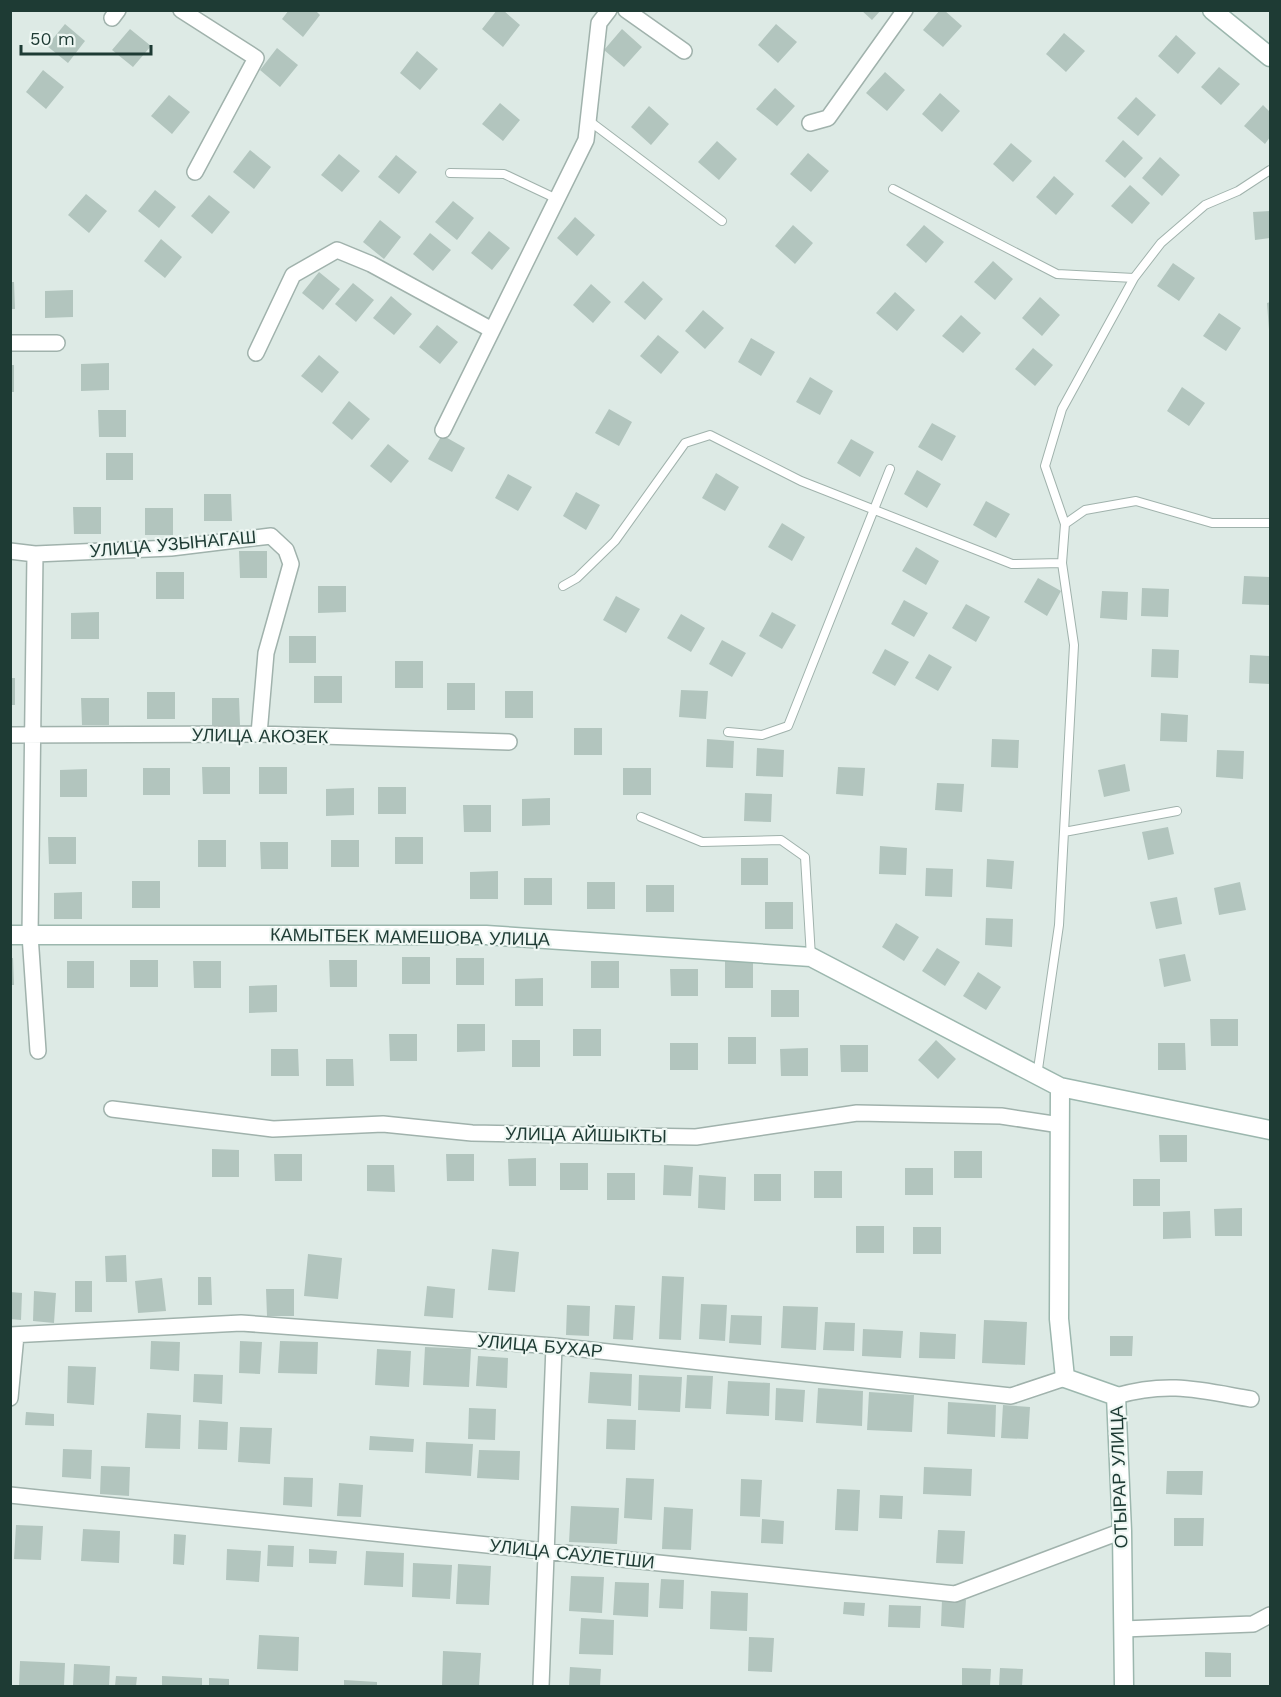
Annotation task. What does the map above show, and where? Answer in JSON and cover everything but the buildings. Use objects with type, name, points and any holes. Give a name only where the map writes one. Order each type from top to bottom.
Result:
[{"type":"street","points":[[181,10],[256,58],[195,172]]},
{"type":"street","points":[[443,430],[586,140],[599,23],[609,10]]},
{"type":"street","points":[[626,10],[684,51]]},
{"type":"street","points":[[810,123],[828,118],[905,10]]},
{"type":"street","points":[[1212,10],[1270,57]]},
{"type":"street","points":[[256,353],[293,275],[337,250],[371,264],[492,330]]},
{"type":"street","points":[[10,344],[57,343]]},
{"type":"street","name":"УЛИЦА УЗЫНАГАШ","points":[[10,551],[35,554],[171,548],[271,536],[286,550],[291,564],[266,653],[259,734]]},
{"type":"street","points":[[35,554],[30,935],[38,1051]]},
{"type":"street","name":"УЛИЦА АКОЗЕК","points":[[10,735],[259,734],[509,742]]},
{"type":"street","name":"КАМЫТБЕК МАМЕШОВА УЛИЦА","points":[[10,935],[486,935],[811,957],[1060,1087],[1270,1130]]},
{"type":"street","points":[[1060,1087],[1059,1319],[1065,1378]]},
{"type":"street","name":"УЛИЦА АЙШЫКТЫ","points":[[112,1109],[273,1129],[383,1124],[472,1133],[507,1134],[696,1137],[857,1113],[1001,1116],[1060,1125]]},
{"type":"street","name":"УЛИЦА БУХАР","points":[[14,1335],[240,1323],[554,1346],[1011,1396],[1065,1378]]},
{"type":"street","points":[[10,1398],[14,1335]]},
{"type":"street","points":[[541,1686],[554,1346]]},
{"type":"street","name":"ОТЫРАР УЛИЦА","points":[[1065,1378],[1116,1396],[1122,1531],[1124,1686]]},
{"type":"street","points":[[1116,1396],[1136,1390],[1174,1386],[1251,1399]]},
{"type":"street","name":"УЛИЦА САУЛЕТШИ","points":[[10,1495],[955,1594],[1122,1531]]},
{"type":"street","points":[[1123,1629],[1253,1624],[1270,1615]]},
{"type":"lane","points":[[588,120],[722,221]]},
{"type":"lane","points":[[1037,1077],[1059,925],[1074,645],[1062,563],[1065,524],[1046,466],[1062,409],[1134,278],[1161,243],[1205,205],[1238,190],[1270,170]]},
{"type":"lane","points":[[450,172],[504,174],[557,199]]},
{"type":"lane","points":[[893,189],[1057,273],[1134,278]]},
{"type":"lane","points":[[564,586],[577,578],[615,541],[685,443],[710,435],[801,481],[1012,564],[1062,563]]},
{"type":"lane","points":[[728,732],[762,735],[788,726],[890,469]]},
{"type":"lane","points":[[1065,524],[1085,510],[1136,501],[1212,523],[1270,523]]},
{"type":"lane","points":[[1064,832],[1177,810]]},
{"type":"lane","points":[[641,817],[702,842],[781,840],[805,857],[811,957]]}]
